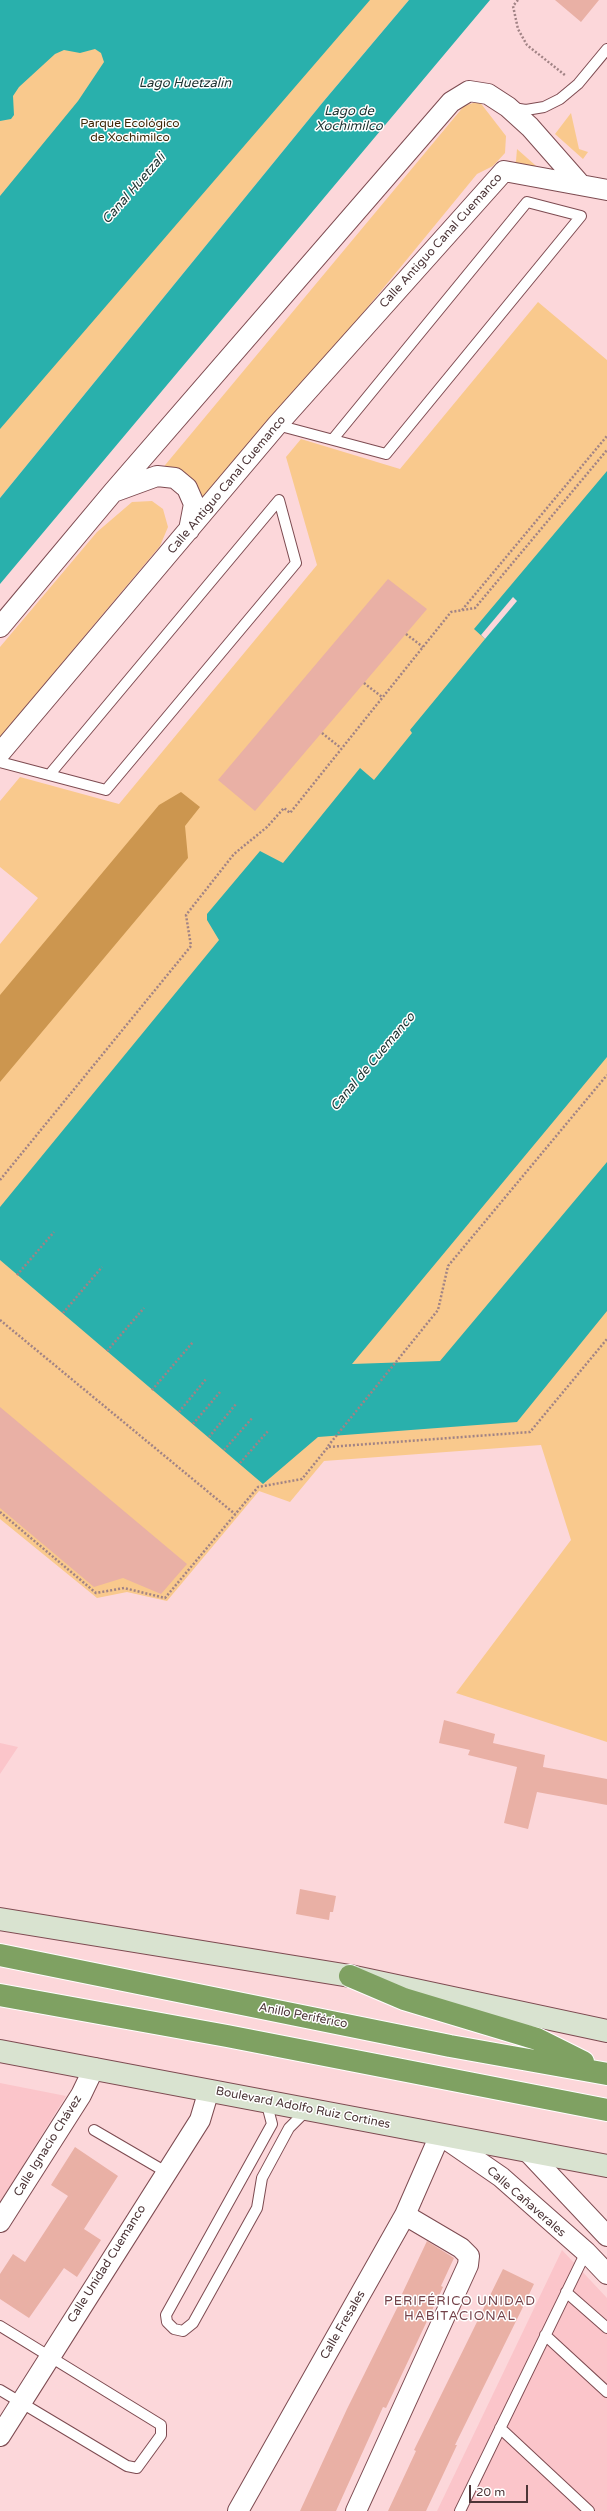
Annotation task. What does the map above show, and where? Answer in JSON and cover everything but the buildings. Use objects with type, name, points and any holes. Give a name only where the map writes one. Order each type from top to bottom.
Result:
[{"type":"highway","name":"Anillo Periférico","points":[[0,1955],[450,2046],[607,2074]]},
{"type":"highway","points":[[350,1976],[404,1999],[537,2039],[607,2074]]},
{"type":"highway","points":[[0,1995],[227,2036],[607,2110]]},
{"type":"main road","points":[[0,1918],[350,1976],[607,2030]]},
{"type":"main road","name":"Boulevard Adolfo Ruiz Cortines","points":[[0,2051],[607,2166]]},
{"type":"street","points":[[0,627],[113,492],[451,102],[469,92],[488,94],[508,107],[530,127],[581,185],[607,190]]},
{"type":"street","name":"Calle Antiguo Canal Cuemanco","points":[[0,753],[276,425],[504,172],[581,185]]},
{"type":"street","points":[[113,492],[157,476],[174,478],[187,488],[194,504],[189,530]]},
{"type":"street","name":"Calle Ignacio Chávez","points":[[0,2222],[81,2095],[94,2068]]},
{"type":"street","name":"Calle Unidad Cuemanco","points":[[0,2436],[20,2402],[200,2120],[209,2090]]},
{"type":"street","name":"Calle Fresales","points":[[238,2511],[405,2215],[440,2134]]},
{"type":"street","name":"Calle Cañaverales","points":[[440,2134],[501,2177],[566,2236],[586,2252],[607,2274]]},
{"type":"street","points":[[527,2151],[607,2236]]},
{"type":"street","points":[[356,2511],[468,2265],[469,2256],[461,2248],[405,2215]]},
{"type":"street","points":[[566,2236],[588,2216]]},
{"type":"lane","points":[[508,107],[526,110],[544,107],[560,99],[578,84],[607,49]]},
{"type":"lane","points":[[276,425],[386,454],[581,216],[527,202],[333,439]]},
{"type":"lane","points":[[0,762],[106,790],[296,563],[279,500],[50,774]]},
{"type":"lane","points":[[266,2101],[272,2124],[166,2315],[167,2322],[174,2329],[183,2331],[193,2323],[257,2208],[262,2178],[289,2128],[308,2109]]},
{"type":"lane","points":[[94,2130],[166,2172]]},
{"type":"lane","points":[[460,2511],[586,2252]]},
{"type":"lane","points":[[566,2292],[607,2328]]},
{"type":"lane","points":[[0,2326],[50,2355],[161,2425],[161,2435],[137,2468],[127,2466],[0,2390]]},
{"type":"lane","points":[[545,2335],[607,2392]]},
{"type":"lane","points":[[500,2428],[589,2511]]},
{"type":"path","points":[[518,0],[513,6],[518,29],[528,46],[578,84]]},
{"type":"path","points":[[462,610],[607,436]]},
{"type":"path","points":[[0,1180],[191,946],[186,915],[234,854],[266,827],[284,808],[290,813],[451,612],[475,608],[607,450]]},
{"type":"path","points":[[406,634],[422,647]]},
{"type":"path","points":[[364,683],[382,697]]},
{"type":"path","points":[[322,733],[341,748]]},
{"type":"path","points":[[0,1512],[96,1593],[124,1588],[165,1598],[258,1487],[302,1479],[438,1310],[448,1266],[607,1075]]},
{"type":"path","points":[[17,1275],[54,1232]]},
{"type":"path","points":[[63,1313],[102,1267]]},
{"type":"path","points":[[107,1351],[144,1308]]},
{"type":"path","points":[[0,1320],[235,1514]]},
{"type":"path","points":[[328,1447],[530,1432],[607,1339]]},
{"type":"path","points":[[152,1390],[193,1342]]},
{"type":"path","points":[[179,1412],[206,1380]]},
{"type":"path","points":[[193,1424],[220,1392]]},
{"type":"path","points":[[209,1437],[236,1404]]},
{"type":"path","points":[[224,1450],[252,1417]]},
{"type":"path","points":[[240,1463],[268,1431]]},
{"type":"shaded area","points":[[181,792],[200,807],[185,826],[188,858],[0,1082],[0,995],[159,805]]},
{"type":"shaded area","points":[[0,1743],[18,1747],[0,1774]]},
{"type":"shaded area","points":[[0,2083],[66,2096],[0,2202]]},
{"type":"shaded area","points":[[562,2250],[607,2298],[607,2511],[437,2511]]},
{"type":"green space","name":"Lago Huetzalin","points":[[0,0],[409,0],[323,102],[0,498]]},
{"type":"green space","points":[[479,101],[506,136],[505,153],[493,166],[477,174],[202,509],[161,470],[464,106]]},
{"type":"green space","points":[[571,113],[579,149],[588,152],[583,159],[555,134]]},
{"type":"green space","points":[[517,149],[544,173],[511,169],[516,161]]},
{"type":"green space","points":[[538,302],[607,360],[607,1742],[456,1693],[571,1540],[541,1445],[324,1461],[290,1502],[259,1491],[167,1601],[127,1592],[97,1598],[0,1519],[0,944],[38,898],[0,867],[0,801],[20,777],[119,804],[317,565],[286,457],[301,439],[400,469]]},
{"type":"green space","points":[[152,501],[163,509],[168,527],[160,546],[0,737],[0,647],[97,532],[132,502]]},
{"type":"water","name":"Lago Huetzalin","points":[[0,0],[370,0],[0,429],[0,196],[78,101],[104,62],[101,53],[95,49],[80,53],[64,50],[55,54],[19,87],[13,96],[14,115],[11,119],[0,121]]},
{"type":"water","name":"Lago de Xochimilco","points":[[409,0],[490,0],[0,584],[0,498],[323,102]]},
{"type":"water","name":"Canal de Cuemanco","points":[[607,471],[607,1057],[352,1364],[440,1361],[607,1162],[607,1311],[517,1422],[318,1437],[263,1484],[0,1260],[0,1207],[219,940],[207,920],[207,914],[260,851],[283,863],[360,768],[374,780],[412,733],[410,730],[485,639],[474,629]]},
{"type":"pier","points":[[513,597],[517,601],[485,639],[481,635]]},
{"type":"district","name":"PERIFÉRICO UNIDAD HABITACIONAL","points":[[460,2310]]},
{"type":"park label","name":"Parque Ecológico de Xochimilco","points":[[130,131]]},
{"type":"water label","name":"Canal Huetzali","points":[[134,189]]}]
